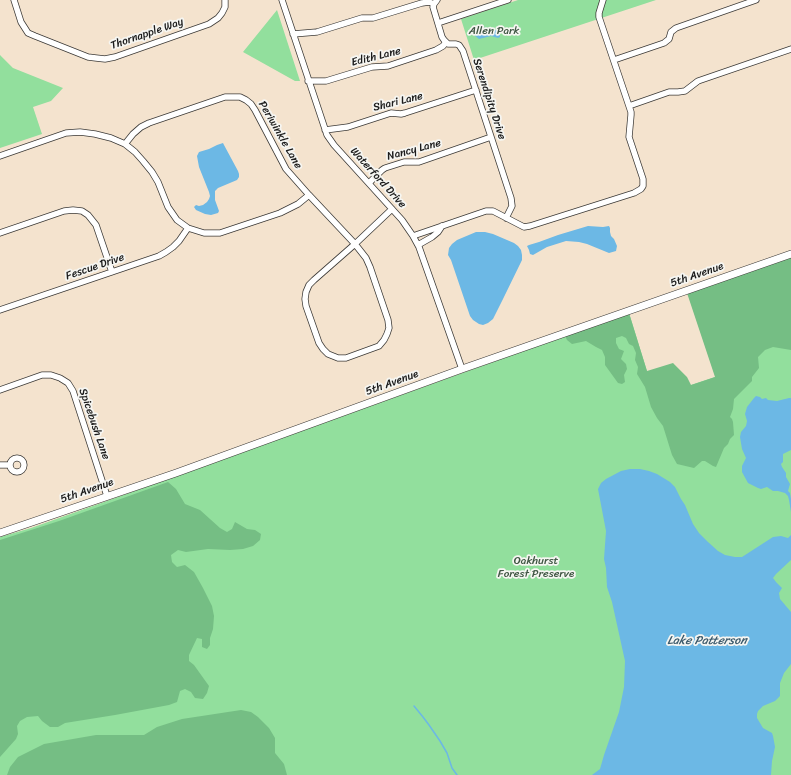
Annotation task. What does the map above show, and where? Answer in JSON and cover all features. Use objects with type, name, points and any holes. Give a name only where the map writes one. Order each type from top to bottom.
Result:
[{"type":"street","name":"Thornapple Way","points":[[14,0],[21,22],[28,33],[88,57],[105,59],[115,57],[210,24],[222,13],[225,8],[225,0]]},
{"type":"street","name":"Waterford Drive","points":[[282,0],[327,135],[334,145],[392,209],[413,236],[418,245],[462,369]]},
{"type":"street","points":[[438,23],[508,0]]},
{"type":"street","points":[[413,236],[486,211],[493,211],[524,227],[530,226],[641,189],[643,186],[643,179],[630,137],[631,115],[629,106],[599,13],[603,0]]},
{"type":"street","points":[[614,60],[664,43],[670,39],[671,32],[676,28],[756,0]]},
{"type":"street","points":[[293,34],[317,32],[362,18],[374,18],[422,2],[436,2],[434,11],[442,37],[446,42]]},
{"type":"street","name":"Edith Lane","points":[[308,81],[326,81],[372,67],[388,66],[436,50],[443,46],[446,42]]},
{"type":"street","name":"Serendipity Drive","points":[[446,42],[448,44],[456,44],[461,47],[476,90],[512,202],[506,218]]},
{"type":"street","points":[[629,106],[668,92],[685,91],[698,81],[791,49]]},
{"type":"street","name":"Shari Lane","points":[[325,130],[348,127],[391,113],[405,113],[476,90]]},
{"type":"street","name":"Periwinkle Lane","points":[[125,144],[133,134],[141,127],[149,123],[225,97],[240,97],[246,100],[255,110],[286,169],[354,244]]},
{"type":"street","points":[[0,156],[66,133],[80,132],[111,138],[125,144],[135,152],[152,172],[158,182],[168,207],[177,220],[188,228],[204,233],[212,234],[225,232],[290,209],[309,195]]},
{"type":"street","name":"Nancy Lane","points":[[369,183],[385,168],[404,162],[419,162],[491,138]]},
{"type":"street","points":[[354,244],[366,258],[388,320],[389,328],[386,337],[379,346],[346,358],[338,358],[328,354],[319,343],[306,306],[305,296],[307,289],[311,282],[392,209]]},
{"type":"street","points":[[0,233],[64,211],[82,211],[88,215],[96,225],[112,272]]},
{"type":"street","points":[[418,245],[432,237],[442,226]]},
{"type":"street","name":"Fescue Drive","points":[[0,310],[159,256],[174,247],[188,228]]},
{"type":"street","name":"5th Avenue","points":[[0,533],[176,473],[462,369],[791,254]]},
{"type":"street","name":"Spicebush Lane","points":[[0,390],[42,375],[56,376],[68,383],[73,392],[107,496]]},
{"type":"street","points":[[0,465],[10,466]]},
{"type":"green space","name":"Allen Park","points":[[518,0],[656,0],[474,60],[461,19]]},
{"type":"green space","points":[[277,10],[300,81],[295,81],[243,52]]},
{"type":"green space","points":[[0,55],[13,68],[63,88],[51,101],[33,107],[42,134],[0,148]]},
{"type":"green space","name":"Oakhurst Forest Preserve","points":[[791,257],[791,775],[0,775],[0,537],[31,528],[629,313],[655,397],[715,377]]},
{"type":"green space","points":[[791,257],[791,350],[773,347],[765,350],[758,357],[759,368],[752,377],[752,381],[734,399],[730,417],[733,422],[734,435],[724,448],[716,467],[705,461],[702,461],[694,468],[677,464],[672,455],[663,426],[651,407],[645,387],[637,374],[638,367],[635,360],[636,353],[633,346],[629,344],[626,338],[622,336],[616,338],[616,343],[619,349],[624,351],[621,359],[626,364],[627,369],[624,375],[625,382],[622,384],[618,383],[605,365],[605,357],[602,350],[586,341],[572,344],[565,336],[629,313],[647,371],[673,363],[687,377],[691,385],[715,377],[687,293]]},
{"type":"green space","points":[[168,482],[176,489],[185,504],[200,510],[220,528],[227,532],[232,529],[235,522],[247,529],[255,530],[261,534],[260,540],[253,546],[243,549],[208,549],[186,552],[178,550],[171,555],[172,562],[177,567],[185,565],[194,572],[212,606],[214,616],[210,645],[207,649],[202,647],[202,639],[197,638],[189,655],[189,661],[194,665],[209,686],[207,693],[203,699],[195,698],[191,692],[185,689],[180,691],[177,702],[169,705],[65,723],[58,727],[50,727],[38,716],[27,717],[20,721],[17,726],[18,734],[16,739],[0,757],[0,540],[59,521]]},
{"type":"green space","points":[[241,710],[251,712],[269,728],[275,738],[275,753],[284,764],[287,775],[7,775],[10,767],[18,757],[44,744],[96,735],[144,735],[157,727],[182,719]]},
{"type":"water","points":[[479,27],[487,28],[489,30],[496,30],[500,33],[500,37],[498,38],[491,36],[479,39],[474,35],[474,33]]},
{"type":"water","points":[[223,143],[238,171],[239,177],[237,180],[218,188],[215,191],[215,200],[219,211],[218,213],[211,215],[205,214],[196,210],[194,207],[196,205],[203,205],[207,202],[210,196],[199,167],[197,156],[199,152]]},
{"type":"water","points":[[588,226],[609,226],[611,236],[617,246],[616,251],[609,253],[587,244],[566,241],[547,247],[533,255],[530,254],[527,246],[529,245]]},
{"type":"water","points":[[476,232],[493,234],[514,243],[521,250],[522,255],[522,260],[493,319],[483,325],[473,320],[470,316],[448,255],[449,248],[452,244],[457,240]]},
{"type":"water","points":[[756,396],[762,399],[766,398],[768,400],[777,401],[791,398],[791,450],[783,454],[783,462],[781,464],[790,484],[788,491],[791,499],[791,512],[788,496],[785,493],[773,491],[767,487],[761,489],[758,488],[748,483],[742,472],[742,466],[746,458],[742,449],[740,437],[741,432],[746,426],[747,421],[745,414],[747,407]]},
{"type":"water","name":"Lake Patterson","points":[[630,469],[649,471],[670,482],[675,487],[699,533],[718,551],[725,555],[742,557],[773,537],[781,536],[788,538],[791,535],[791,560],[773,578],[782,588],[779,593],[780,599],[791,612],[791,664],[784,673],[780,683],[780,696],[775,701],[763,706],[757,714],[757,718],[763,728],[772,733],[773,736],[775,747],[771,775],[592,775],[600,769],[619,712],[624,687],[625,661],[612,602],[607,587],[604,559],[606,531],[598,489],[601,483],[606,479],[621,471]]},
{"type":"waterway","points":[[414,706],[440,741],[447,753],[452,768],[457,775]]}]
